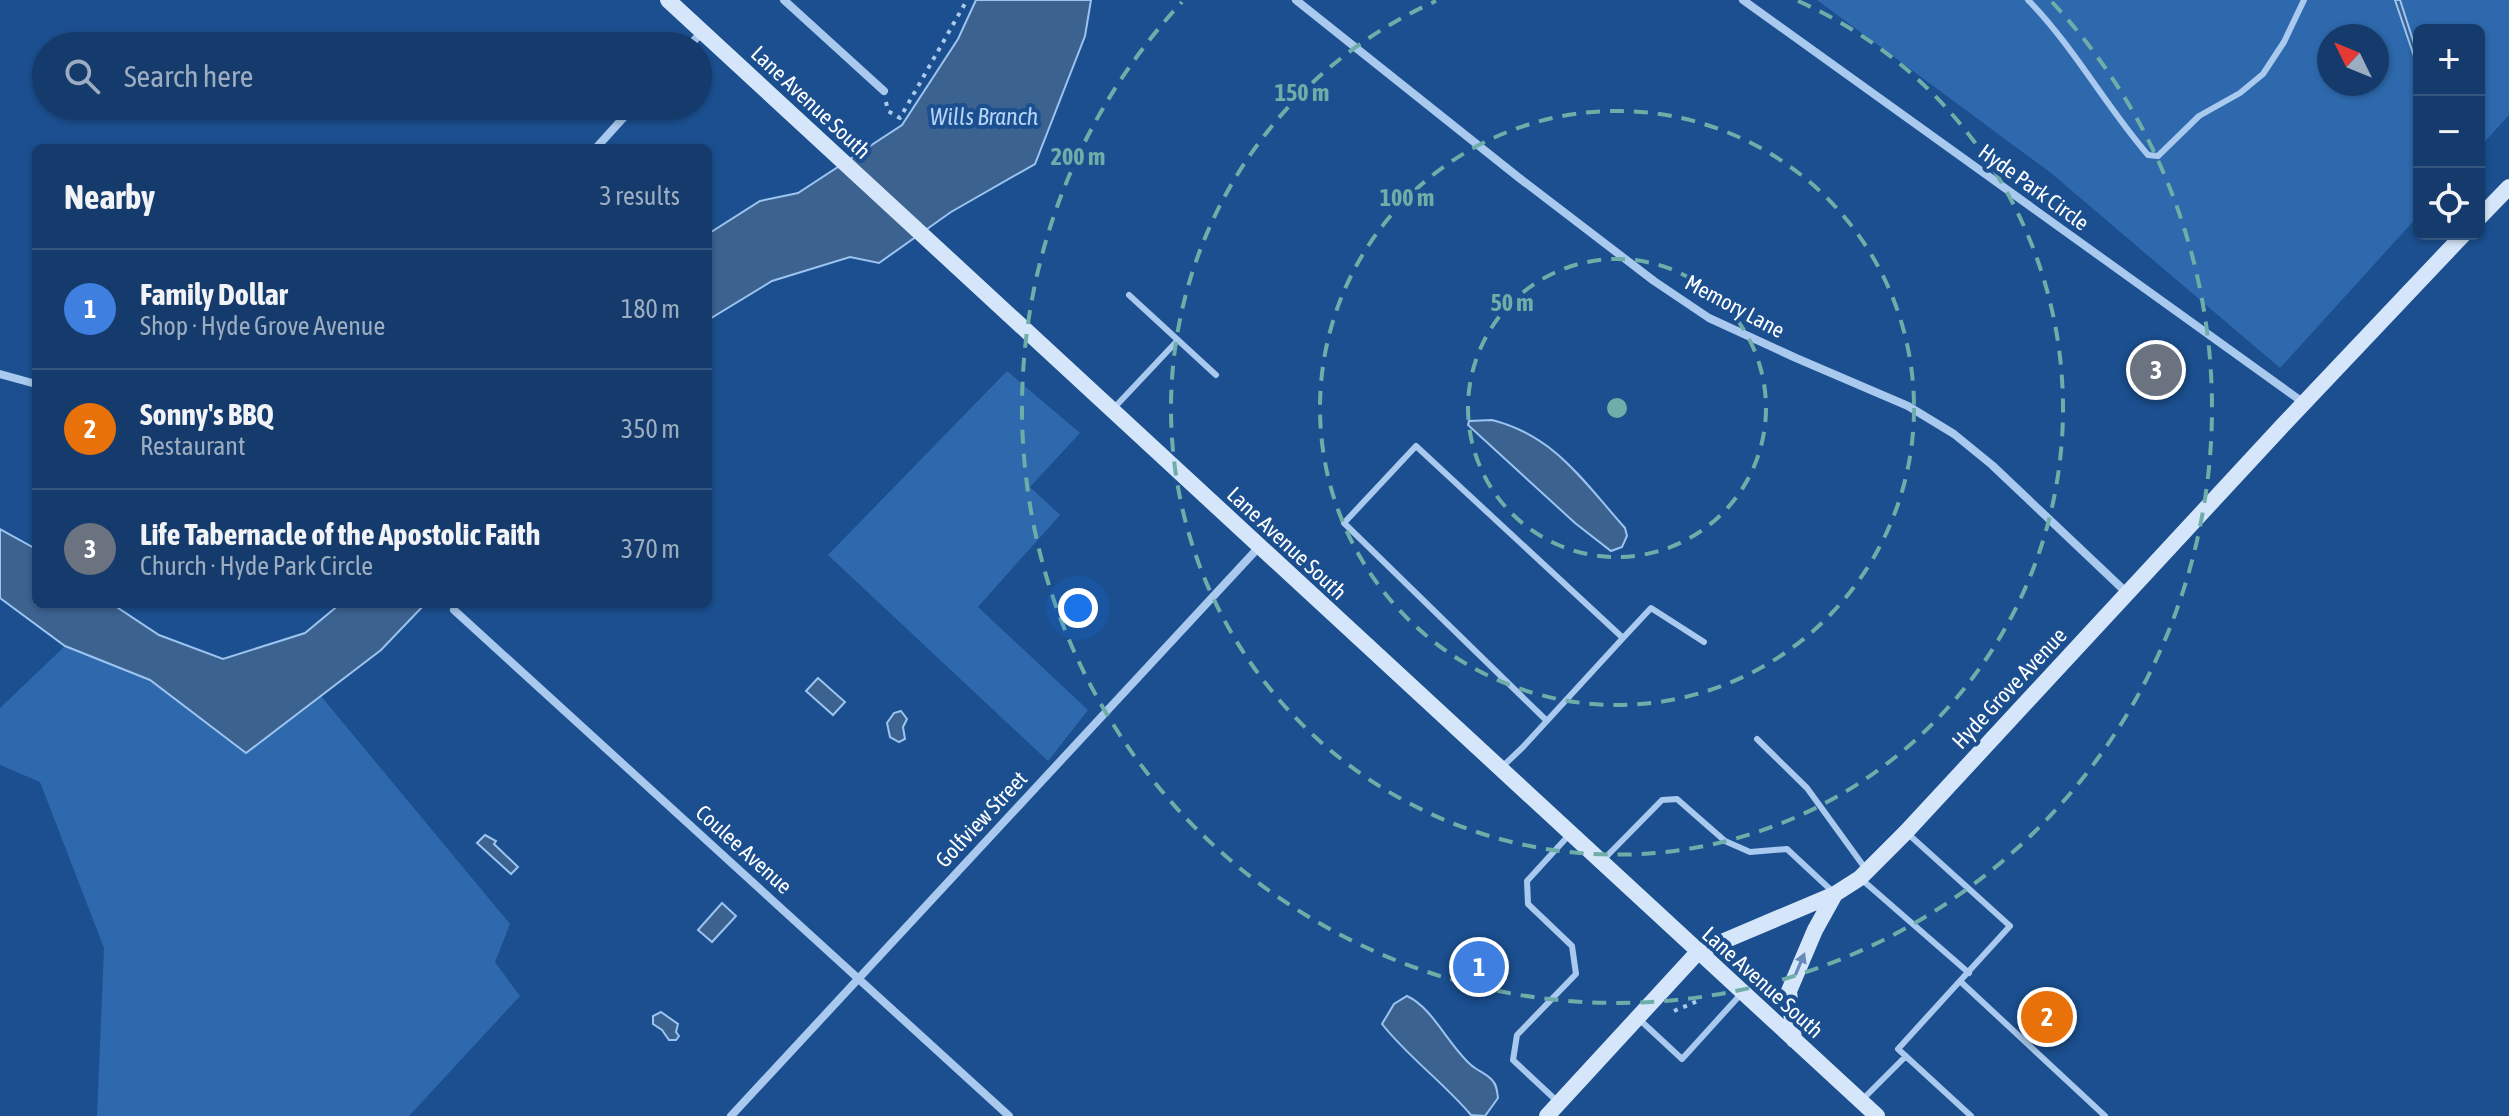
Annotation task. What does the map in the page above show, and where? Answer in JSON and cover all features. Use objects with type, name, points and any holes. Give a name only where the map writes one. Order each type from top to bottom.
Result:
[{"type":"main road","name":"Lane Avenue South","points":[[668,0],[702,32]]},
{"type":"main road","name":"Lane Avenue South","points":[[712,41],[1877,1116]]},
{"type":"main road","points":[[2485,212],[2509,187]]},
{"type":"main road","name":"Hyde Grove Avenue","points":[[1547,1116],[1698,952],[1835,894],[1864,875],[2458,240]]},
{"type":"main road","points":[[1794,1040],[1789,991],[1815,930],[1835,894]]},
{"type":"street","points":[[784,0],[884,91]]},
{"type":"street","name":"Memory Lane","points":[[1296,0],[1518,177],[1654,281],[1709,318],[1908,406],[1954,434],[1992,465],[2127,593]]},
{"type":"street","name":"Hyde Park Circle","points":[[1743,0],[2304,403]]},
{"type":"street","points":[[600,144],[621,120]]},
{"type":"street","points":[[0,374],[32,383]]},
{"type":"street","name":"Golfview Street","points":[[731,1116],[1259,547]]},
{"type":"street","name":"Coulee Avenue","points":[[454,610],[1009,1116]]},
{"type":"lane","points":[[2028,0],[2090,77],[2125,128],[2148,155],[2158,156],[2199,116],[2240,93],[2263,74],[2284,42],[2304,0]]},
{"type":"lane","points":[[1129,295],[1216,375]]},
{"type":"lane","points":[[1112,411],[1178,340]]},
{"type":"lane","points":[[1547,721],[1344,523],[1416,446],[1623,638]]},
{"type":"lane","points":[[1499,769],[1651,608],[1704,642]]},
{"type":"lane","points":[[1757,739],[1807,788],[1864,875],[1969,973]]},
{"type":"lane","points":[[1601,863],[1662,800],[1677,799],[1725,841],[1737,847],[1750,852],[1787,849],[1835,894]]},
{"type":"lane","points":[[1906,832],[2010,926],[1898,1049],[1971,1116]]},
{"type":"lane","points":[[1559,1103],[1513,1060],[1517,1035],[1576,974],[1572,946],[1528,904],[1527,881],[1570,834]]},
{"type":"lane","points":[[1961,982],[2105,1116]]},
{"type":"lane","points":[[1637,1018],[1682,1059],[1742,993]]},
{"type":"lane","points":[[1861,1101],[1906,1056]]},
{"type":"path","points":[[884,91],[888,111],[900,118],[967,0]]},
{"type":"path","points":[[1674,1011],[1700,1000]]},
{"type":"shaded area","points":[[1817,0],[2509,0],[2509,115],[2485,141],[2485,24],[2413,24],[2413,222],[2280,368],[2051,173]]},
{"type":"shaded area","points":[[1007,371],[1080,433],[1030,487],[1060,515],[978,607],[1088,710],[1048,761],[828,555]]},
{"type":"shaded area","points":[[65,646],[150,680],[245,753],[320,695],[510,924],[495,962],[520,996],[409,1116],[97,1116],[104,948],[40,782],[0,765],[0,708]]},
{"type":"water","name":"Wills Branch","points":[[976,0],[1091,0],[1085,36],[1035,164],[951,212],[879,263],[850,257],[772,281],[712,318],[712,231],[760,201],[798,193],[902,125],[958,39]]},
{"type":"water","points":[[2395,0],[2400,0],[2413,40],[2413,53]]},
{"type":"water","points":[[1492,420],[1533,437],[1566,462],[1625,528],[1627,536],[1622,547],[1611,551],[1575,523],[1468,425],[1469,421]]},
{"type":"water","points":[[0,529],[32,547],[32,608],[118,608],[159,635],[223,659],[305,633],[335,608],[421,608],[381,650],[246,753],[150,680],[65,646],[0,598]]},
{"type":"water","points":[[818,678],[845,702],[833,715],[806,691]]},
{"type":"water","points":[[901,711],[907,719],[903,727],[905,739],[899,742],[890,737],[887,723],[894,713]]},
{"type":"water","points":[[485,835],[496,841],[494,844],[518,867],[511,874],[477,843]]},
{"type":"water","points":[[722,903],[736,916],[712,942],[698,930]]},
{"type":"water","points":[[1407,996],[1425,1009],[1471,1065],[1494,1082],[1498,1098],[1485,1116],[1471,1115],[1382,1024],[1394,1004]]},
{"type":"water","points":[[661,1012],[678,1024],[676,1032],[679,1036],[676,1040],[669,1040],[653,1024],[653,1016]]},
{"type":"place","name":"Life Tabernacle of the Apostolic Faith","points":[[2156,370]]},
{"type":"place","name":"Family Dollar","points":[[1479,967]]},
{"type":"place","name":"Sonny's BBQ","points":[[2047,1017]]}]
